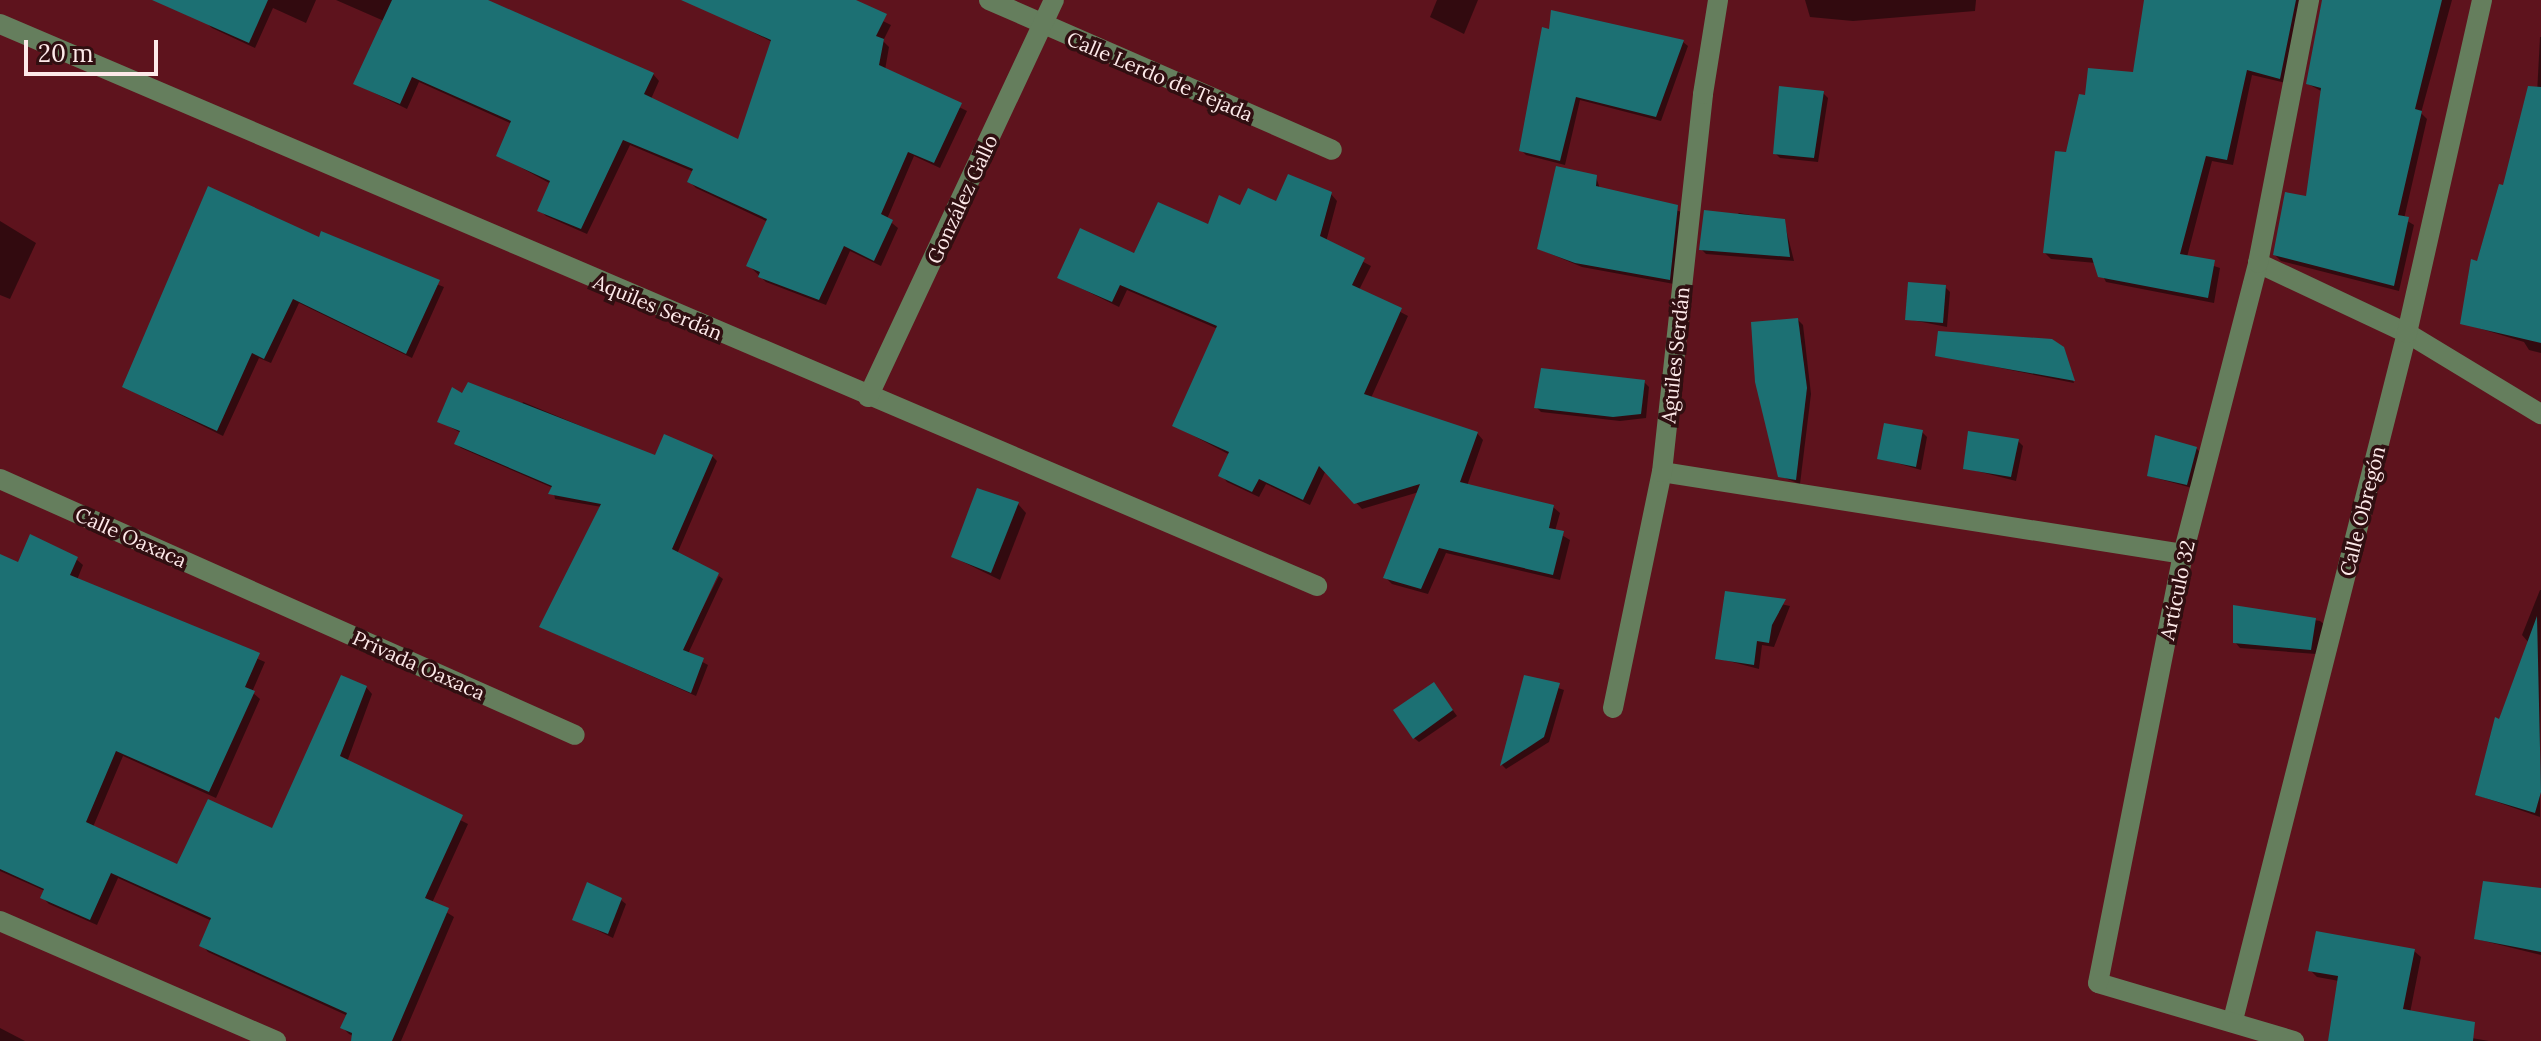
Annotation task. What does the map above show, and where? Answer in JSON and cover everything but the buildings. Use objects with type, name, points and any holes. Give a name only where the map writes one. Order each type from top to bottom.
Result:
[{"type":"street","name":"Calle Lerdo de Tejada","points":[[989,0],[1332,150]]},
{"type":"street","name":"González Gallo","points":[[868,397],[1054,0]]},
{"type":"street","name":"Aguiles Serdán","points":[[1613,708],[1662,472],[1703,94],[1718,0]]},
{"type":"street","name":"Artículo 32","points":[[2294,1041],[2233,1020],[2098,983],[2183,554],[2258,263],[2309,0]]},
{"type":"street","name":"Calle Obregón","points":[[2233,1020],[2407,333],[2482,0]]},
{"type":"street","name":"Aquiles Serdán","points":[[0,24],[1317,586]]},
{"type":"street","points":[[2258,263],[2407,333],[2541,414]]},
{"type":"street","points":[[1662,472],[2183,554]]},
{"type":"street","name":"Calle Oaxaca","points":[[0,479],[263,596]]},
{"type":"street","name":"Privada Oaxaca","points":[[263,596],[575,735]]},
{"type":"street","points":[[8,924],[276,1041]]}]
